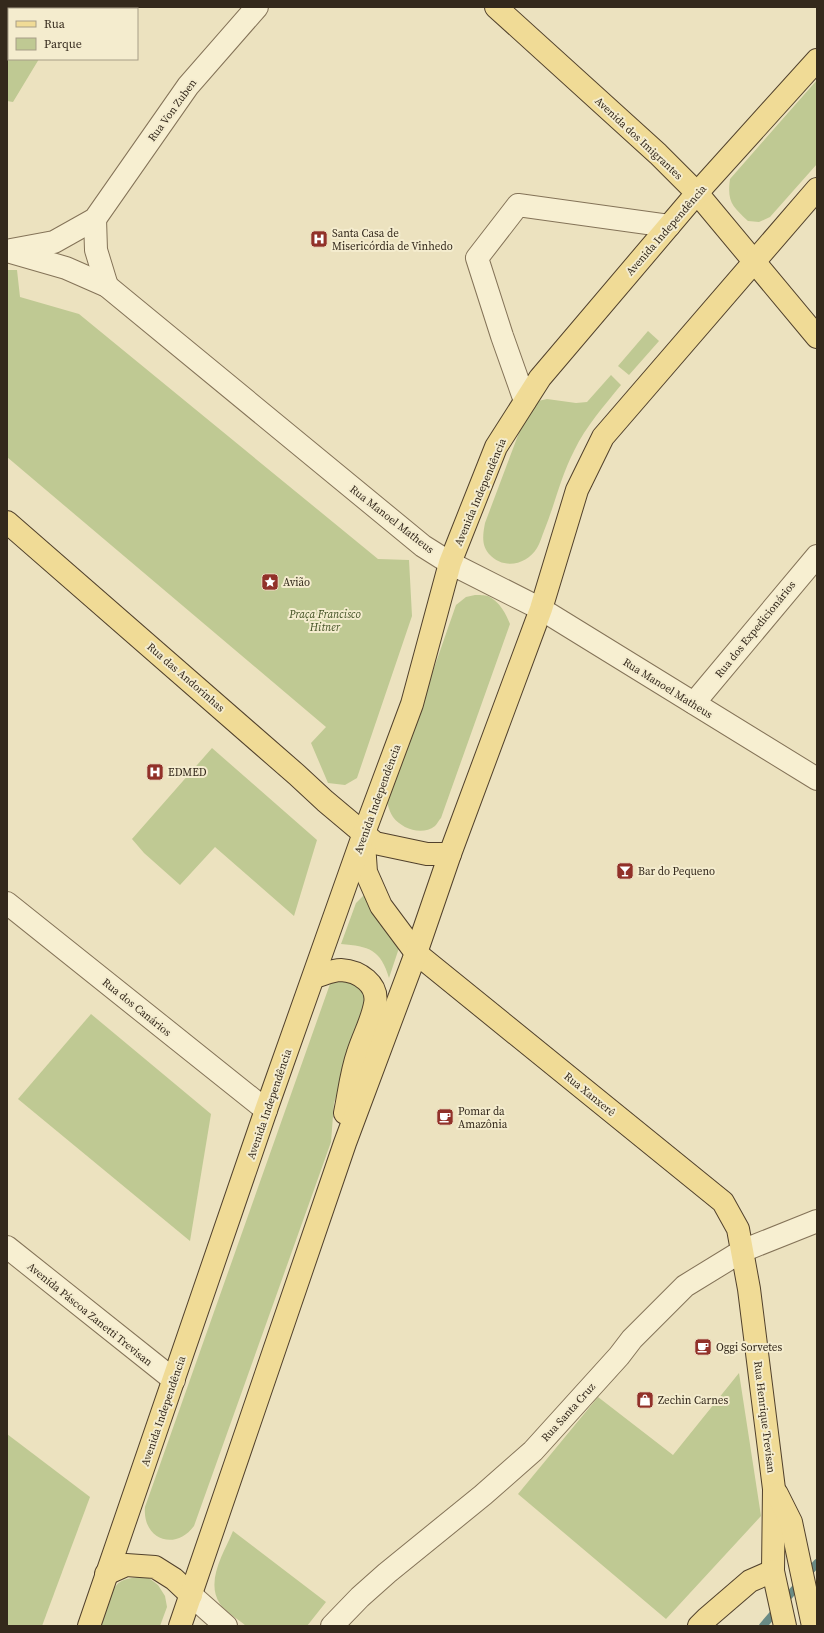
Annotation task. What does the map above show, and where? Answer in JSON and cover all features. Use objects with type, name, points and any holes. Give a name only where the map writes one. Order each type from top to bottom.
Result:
[{"type":"main road","name":"Avenida dos Imigrantes","points":[[496,7],[658,154],[697,193],[817,337]]},
{"type":"main road","name":"Avenida Independência","points":[[89,1626],[266,1110],[364,833],[412,704],[450,563],[496,447],[540,378],[697,193],[817,60]]},
{"type":"main road","points":[[180,1626],[345,1143],[416,954],[450,854],[541,609],[577,490],[603,437],[817,189]]},
{"type":"main road","name":"Rua das Andorinhas","points":[[7,522],[298,775],[325,801],[376,843],[427,854],[450,854]]},
{"type":"main road","name":"Rua Xanxerê","points":[[364,833],[366,872],[381,906],[416,954],[723,1202],[738,1229],[742,1251]]},
{"type":"main road","points":[[314,977],[340,970],[349,971],[362,976],[372,985],[376,995],[375,1004],[357,1055],[345,1114],[345,1143]]},
{"type":"main road","name":"Rua Henrique Trevisan","points":[[742,1251],[749,1289],[774,1489],[773,1571],[785,1626]]},
{"type":"main road","name":"Rua Henrique Trevisan","points":[[774,1489],[791,1522],[813,1626]]},
{"type":"main road","points":[[106,1574],[126,1565],[156,1567],[174,1579],[191,1595]]},
{"type":"main road","points":[[700,1626],[707,1618],[750,1581],[773,1571],[808,1600]]},
{"type":"street","name":"Rua Von Zuben","points":[[7,250],[54,242],[95,219],[188,86],[256,7]]},
{"type":"street","points":[[525,401],[477,258],[518,205],[669,226]]},
{"type":"street","points":[[95,219],[96,250],[107,286]]},
{"type":"street","name":"Rua Manoel Matheus","points":[[7,250],[66,268],[107,286],[423,546],[450,563],[541,609],[817,779]]},
{"type":"street","name":"Rua dos Expedicionários","points":[[694,704],[817,556]]},
{"type":"street","name":"Rua dos Canários","points":[[7,903],[266,1110]]},
{"type":"street","name":"Rua Santa Cruz","points":[[332,1626],[360,1597],[533,1451],[619,1356],[632,1339],[685,1286],[742,1251],[817,1221]]},
{"type":"street","name":"Avenida Páscoa Zanetti Trevisan","points":[[7,1247],[174,1380]]},
{"type":"street","points":[[191,1595],[226,1626]]},
{"type":"green space","points":[[7,7],[70,7],[8,8],[8,60],[38,60],[13,102],[7,101]]},
{"type":"green space","points":[[817,80],[817,164],[770,217],[759,222],[748,221],[732,203],[729,193],[730,179]]},
{"type":"green space","name":"Praça Francisco Hitner","points":[[7,270],[17,270],[20,297],[79,314],[378,559],[409,560],[412,616],[357,778],[345,785],[328,783],[311,743],[326,727],[7,457]]},
{"type":"green space","points":[[648,331],[659,341],[629,375],[618,366]]},
{"type":"green space","points":[[611,375],[621,385],[590,425],[574,451],[565,470],[548,521],[537,548],[533,554],[521,562],[508,564],[495,559],[486,551],[483,535],[485,523],[523,422],[538,401],[547,399],[576,403],[587,402]]},
{"type":"green space","points":[[475,595],[488,596],[496,602],[504,612],[510,624],[441,818],[435,826],[430,829],[418,831],[412,830],[402,825],[393,817],[387,803],[456,605],[466,597]]},
{"type":"green space","points":[[212,748],[317,840],[294,916],[215,847],[180,885],[144,853],[132,839]]},
{"type":"green space","points":[[365,894],[400,945],[389,978],[378,955],[366,948],[341,944],[356,903]]},
{"type":"green space","points":[[337,980],[362,982],[367,1006],[334,1103],[331,1142],[194,1526],[186,1534],[178,1538],[169,1540],[161,1538],[154,1534],[149,1527],[145,1518],[145,1507],[330,984]]},
{"type":"green space","points":[[91,1014],[211,1114],[190,1241],[18,1099]]},
{"type":"green space","points":[[739,1373],[761,1516],[666,1619],[518,1494],[598,1397],[673,1455]]},
{"type":"green space","points":[[7,1434],[90,1497],[42,1626],[7,1626]]},
{"type":"green space","points":[[233,1531],[326,1602],[307,1626],[246,1626],[222,1607],[216,1595],[214,1586],[215,1577],[221,1558]]},
{"type":"green space","points":[[130,1578],[149,1578],[158,1585],[165,1596],[167,1607],[160,1626],[101,1626],[108,1602],[116,1585]]},
{"type":"waterway","points":[[763,1626],[817,1563]]},
{"type":"place","name":"Santa Casa de Misericórdia de Vinhedo","points":[[319,239]]},
{"type":"place","name":"Avião","points":[[270,582]]},
{"type":"place","name":"EDMED","points":[[155,772]]},
{"type":"place","name":"Bar do Pequeno","points":[[625,871]]},
{"type":"place","name":"Pomar da Amazônia","points":[[445,1117]]},
{"type":"place","name":"Oggi Sorvetes","points":[[703,1347]]},
{"type":"place","name":"Zechin Carnes","points":[[645,1400]]}]
